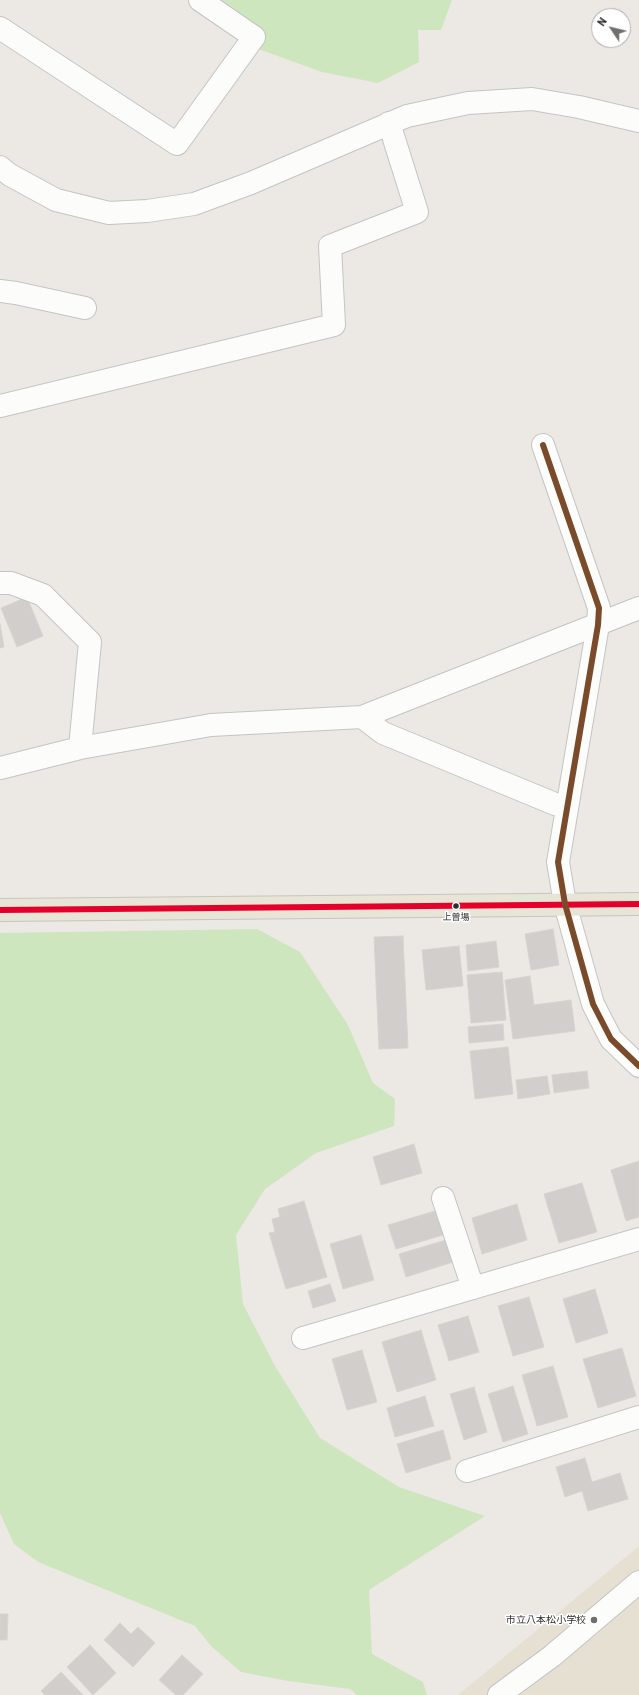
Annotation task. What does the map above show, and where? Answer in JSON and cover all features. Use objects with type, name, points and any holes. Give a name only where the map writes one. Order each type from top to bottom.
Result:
[{"type":"main road","points":[[0,910],[639,904]]},
{"type":"street","points":[[0,28],[177,144],[254,37],[200,0]]},
{"type":"street","points":[[0,167],[10,175],[56,200],[109,212],[147,211],[194,204],[251,183],[407,116],[468,103],[532,99],[579,106],[639,121]]},
{"type":"street","points":[[0,406],[334,325],[330,246],[417,212],[389,123]]},
{"type":"street","points":[[0,291],[85,308]]},
{"type":"street","points":[[543,445],[599,608],[598,624],[558,862],[565,904],[593,1004],[612,1039],[639,1066]]},
{"type":"street","points":[[0,583],[11,584],[43,595],[90,642],[80,748]]},
{"type":"street","points":[[0,768],[80,748],[211,725],[362,717],[639,608]]},
{"type":"street","points":[[362,717],[383,733],[567,808]]},
{"type":"street","points":[[443,1198],[473,1288]]},
{"type":"street","points":[[303,1338],[639,1239]]},
{"type":"street","points":[[468,1471],[639,1417]]},
{"type":"street","points":[[498,1695],[552,1656],[639,1582]]},
{"type":"shaded area","name":"市立八本松小学校","points":[[639,1546],[639,1695],[458,1695]]},
{"type":"green space","points":[[194,0],[452,0],[441,30],[418,30],[419,62],[378,83],[322,72],[250,46]]},
{"type":"green space","points":[[257,929],[300,952],[348,1025],[373,1083],[395,1099],[394,1126],[316,1153],[265,1189],[236,1235],[243,1304],[275,1366],[320,1438],[399,1487],[485,1516],[369,1590],[372,1654],[423,1682],[427,1695],[357,1695],[350,1689],[288,1681],[241,1672],[211,1646],[195,1626],[38,1562],[14,1544],[0,1513],[0,933]]},
{"type":"building","points":[[27,597],[43,636],[17,647],[1,608]]},
{"type":"building","points":[[0,624],[4,647],[0,648]]},
{"type":"building","points":[[553,929],[559,965],[531,970],[525,934]]},
{"type":"building","points":[[403,936],[408,1048],[379,1049],[374,937]]},
{"type":"building","points":[[496,941],[499,967],[468,971],[466,945]]},
{"type":"building","points":[[459,946],[463,986],[426,990],[422,950]]},
{"type":"building","points":[[502,972],[506,1020],[471,1023],[467,975]]},
{"type":"building","points":[[530,976],[534,1005],[571,1000],[575,1031],[513,1039],[505,980]]},
{"type":"building","points":[[503,1024],[504,1040],[469,1043],[468,1027]]},
{"type":"building","points":[[508,1047],[513,1094],[475,1099],[470,1051]]},
{"type":"building","points":[[587,1071],[589,1088],[554,1093],[552,1075]]},
{"type":"building","points":[[547,1076],[550,1094],[518,1099],[516,1080]]},
{"type":"building","points":[[414,1144],[422,1173],[381,1185],[373,1157]]},
{"type":"building","points":[[639,1161],[639,1217],[626,1221],[611,1170]]},
{"type":"building","points":[[582,1183],[597,1232],[559,1243],[544,1194]]},
{"type":"building","points":[[304,1201],[327,1277],[286,1289],[269,1233],[275,1232],[272,1219],[280,1217],[278,1209]]},
{"type":"building","points":[[517,1204],[527,1240],[482,1254],[472,1218]]},
{"type":"building","points":[[435,1211],[443,1235],[396,1249],[388,1225]]},
{"type":"building","points":[[361,1235],[374,1280],[343,1289],[330,1244]]},
{"type":"building","points":[[446,1240],[453,1262],[406,1277],[399,1254]]},
{"type":"building","points":[[330,1284],[336,1301],[313,1308],[308,1291]]},
{"type":"building","points":[[595,1289],[608,1333],[576,1343],[563,1299]]},
{"type":"building","points":[[529,1297],[544,1347],[513,1356],[498,1306]]},
{"type":"building","points":[[468,1316],[479,1352],[449,1361],[438,1325]]},
{"type":"building","points":[[421,1330],[436,1380],[397,1392],[382,1342]]},
{"type":"building","points":[[622,1348],[636,1396],[598,1408],[583,1359]]},
{"type":"building","points":[[362,1350],[377,1402],[347,1410],[332,1359]]},
{"type":"building","points":[[553,1366],[568,1417],[537,1426],[522,1375]]},
{"type":"building","points":[[513,1386],[528,1434],[503,1442],[488,1394]]},
{"type":"building","points":[[474,1387],[487,1432],[464,1440],[450,1394]]},
{"type":"building","points":[[425,1396],[434,1426],[395,1437],[387,1408]]},
{"type":"building","points":[[443,1430],[451,1459],[406,1473],[397,1444]]},
{"type":"building","points":[[585,1458],[592,1482],[620,1473],[628,1499],[588,1511],[582,1491],[565,1497],[556,1467]]},
{"type":"building","points":[[0,1614],[8,1614],[7,1640],[0,1640]]},
{"type":"building","points":[[120,1623],[131,1634],[138,1627],[155,1643],[133,1667],[104,1640]]},
{"type":"building","points":[[90,1645],[116,1673],[93,1695],[67,1667]]},
{"type":"building","points":[[182,1655],[203,1674],[183,1695],[176,1695],[159,1680]]},
{"type":"building","points":[[61,1672],[83,1695],[45,1695],[41,1691]]},
{"type":"transit line","points":[[543,445],[599,608],[598,625],[558,862],[565,904],[593,1004],[611,1039],[639,1066]]},
{"type":"transit line","points":[[0,910],[639,904]]},
{"type":"place","name":"上曽場","points":[[456,906]]},
{"type":"place","name":"市立八本松小学校","points":[[594,1620]]}]
